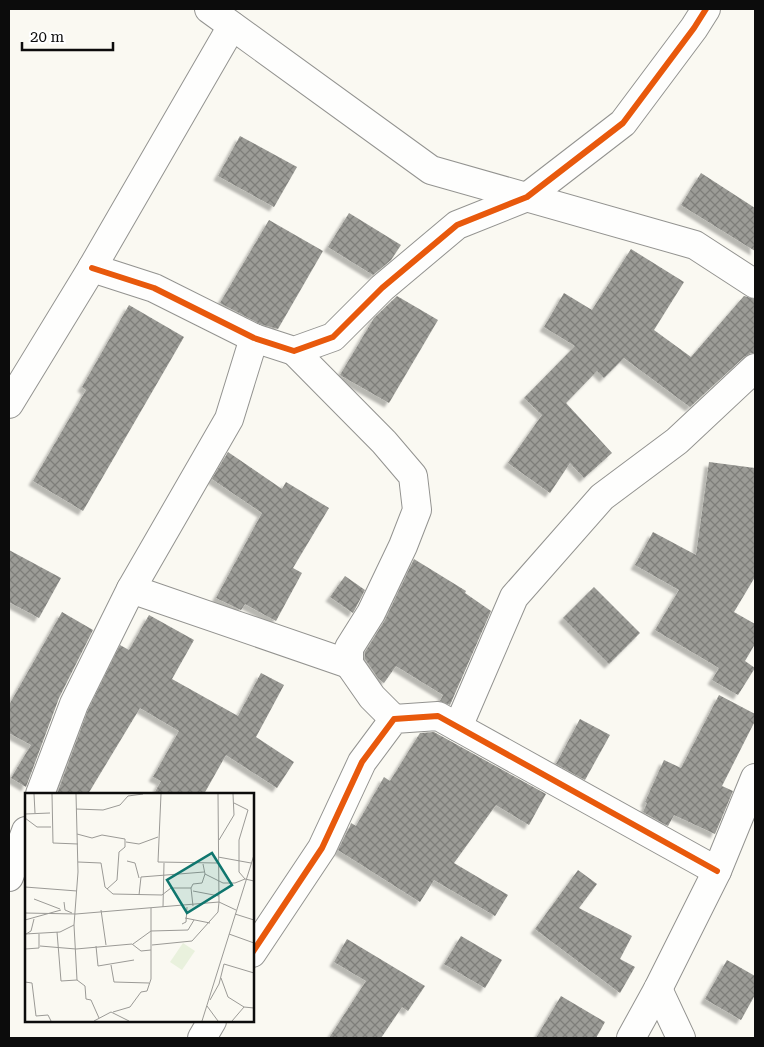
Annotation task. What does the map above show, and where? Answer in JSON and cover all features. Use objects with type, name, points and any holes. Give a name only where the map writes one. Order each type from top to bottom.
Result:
[{"type":"street","points":[[209,9],[431,170],[695,245],[755,284]]},
{"type":"street","points":[[294,350],[333,337],[382,288],[457,225],[527,197],[623,123],[706,9]]},
{"type":"street","points":[[9,404],[92,268],[232,26]]},
{"type":"street","points":[[92,268],[154,288],[254,338],[294,350],[384,442],[413,476],[417,510],[403,546],[371,614],[349,648],[348,664]]},
{"type":"street","points":[[40,793],[74,704],[131,589],[229,419],[254,338]]},
{"type":"street","points":[[458,727],[514,597],[602,497],[677,441],[755,368]]},
{"type":"street","points":[[131,589],[348,664],[372,696],[394,719]]},
{"type":"street","points":[[254,949],[322,848],[362,762],[394,719],[438,716],[717,872]]},
{"type":"street","points":[[631,1038],[717,872],[755,778]]},
{"type":"street","points":[[9,878],[25,834]]},
{"type":"street","points":[[658,989],[680,1038]]},
{"type":"street","points":[[202,1038],[211,1022]]},
{"type":"building","points":[[240,136],[297,167],[274,207],[218,176]]},
{"type":"building","points":[[701,173],[755,208],[755,251],[681,205]]},
{"type":"building","points":[[349,213],[401,245],[391,260],[373,275],[328,247]]},
{"type":"building","points":[[269,220],[323,251],[278,329],[260,324],[220,303]]},
{"type":"building","points":[[631,249],[684,282],[654,330],[691,357],[744,296],[755,299],[755,353],[744,357],[690,407],[624,358],[604,378],[597,371],[566,403],[612,453],[584,478],[570,463],[550,493],[508,463],[542,415],[524,398],[575,346],[544,327],[564,293],[592,310]]},
{"type":"building","points":[[397,296],[438,320],[389,403],[340,375],[374,318]]},
{"type":"building","points":[[129,305],[184,337],[83,511],[33,481],[86,390],[82,387]]},
{"type":"building","points":[[228,452],[282,489],[286,482],[329,508],[293,568],[302,573],[276,621],[245,604],[241,610],[216,598],[262,513],[212,479]]},
{"type":"building","points":[[709,462],[755,468],[755,577],[734,612],[755,624],[755,644],[745,661],[755,668],[738,695],[712,680],[719,668],[655,630],[679,590],[635,565],[653,532],[696,555]]},
{"type":"building","points":[[9,550],[61,578],[39,618],[9,602]]},
{"type":"building","points":[[414,559],[466,591],[465,593],[491,611],[450,705],[440,701],[443,695],[396,666],[384,683],[378,678],[365,659],[365,652],[385,620]]},
{"type":"building","points":[[345,576],[365,590],[353,613],[330,597]]},
{"type":"building","points":[[594,587],[640,633],[609,664],[563,618]]},
{"type":"building","points":[[62,612],[93,630],[59,698],[26,787],[11,778],[31,745],[9,733],[9,705]]},
{"type":"building","points":[[149,615],[194,640],[172,679],[238,716],[261,673],[284,685],[256,737],[294,762],[277,788],[226,755],[205,793],[155,793],[161,781],[153,777],[179,731],[140,708],[89,793],[57,793],[88,710],[120,645],[129,650]]},
{"type":"building","points":[[719,695],[755,714],[755,721],[722,786],[733,791],[715,834],[674,815],[668,826],[643,812],[647,803],[645,802],[664,760],[681,768]]},
{"type":"building","points":[[580,719],[610,735],[585,780],[556,764]]},
{"type":"building","points":[[434,732],[546,794],[529,825],[496,805],[454,863],[508,895],[495,916],[434,880],[420,902],[338,850],[351,823],[356,826],[384,777],[390,781],[420,733]]},
{"type":"building","points":[[578,870],[597,884],[579,908],[632,936],[620,959],[635,967],[620,993],[535,929]]},
{"type":"building","points":[[461,936],[502,960],[485,988],[444,964]]},
{"type":"building","points":[[347,939],[425,986],[408,1011],[402,1007],[381,1038],[329,1038],[366,981],[334,962]]},
{"type":"building","points":[[727,960],[755,976],[755,995],[741,1020],[705,999]]},
{"type":"building","points":[[561,996],[605,1022],[596,1038],[536,1038]]},
{"type":"cycle path","points":[[92,268],[154,288],[254,338],[294,351],[333,337],[382,288],[457,225],[527,197],[623,123],[706,9]]},
{"type":"cycle path","points":[[254,950],[322,848],[362,762],[394,719],[438,716],[717,871]]}]
